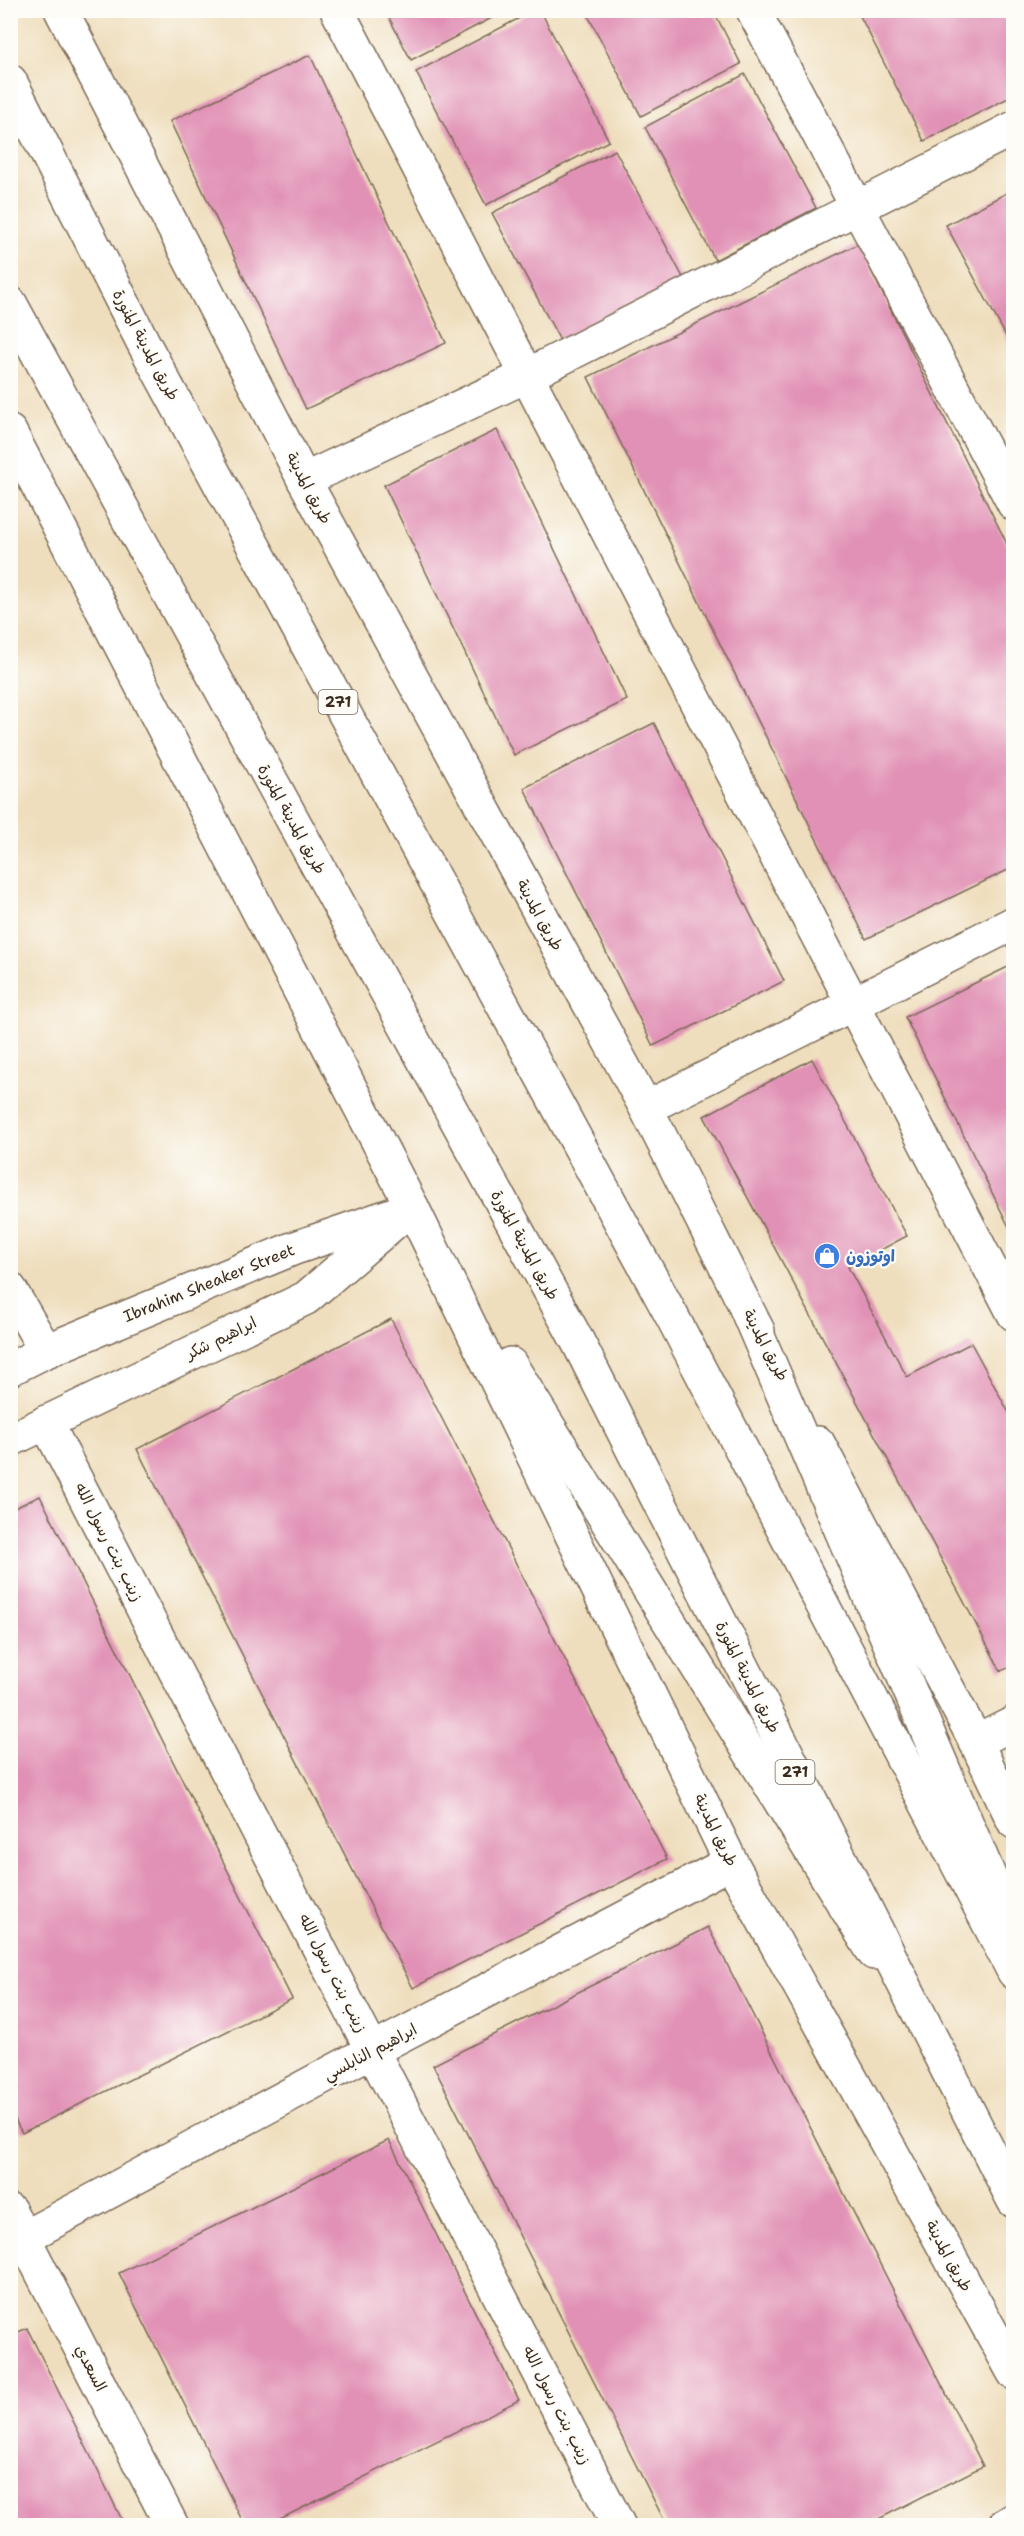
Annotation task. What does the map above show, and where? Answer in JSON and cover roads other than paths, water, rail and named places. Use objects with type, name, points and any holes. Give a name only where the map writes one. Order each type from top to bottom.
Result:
[{"type":"main road","name":"طريق المدينة","points":[[61,10],[304,480],[645,1108],[745,1306],[976,1742],[1014,1822]]},
{"type":"main road","points":[[337,10],[1014,1314]]},
{"type":"main road","points":[[753,10],[1014,504]]},
{"type":"main road","name":"طريق المدينة المنورة","points":[[10,81],[145,346],[674,1320],[1014,1972]]},
{"type":"main road","points":[[304,480],[526,376],[1014,128]]},
{"type":"main road","name":"طريق المدينة المنورة","points":[[10,303],[578,1342],[1014,2201]]},
{"type":"main road","name":"طريق المدينة","points":[[10,432],[412,1207],[731,1862],[1014,2373]]},
{"type":"main road","points":[[645,1108],[1014,923]]},
{"type":"main road","name":"طريق المدينة","points":[[412,1207],[946,2071]]},
{"type":"main road","name":"Ibrahim Sheaker Street","points":[[10,1369],[46,1351],[292,1249],[412,1207]]},
{"type":"main road","name":"ابراهيم شكر","points":[[10,1440],[306,1298],[412,1207]]},
{"type":"main road","points":[[10,1289],[46,1351]]},
{"type":"main road","points":[[745,1306],[1014,1933]]},
{"type":"main road","name":"زينب بنت رسول الله","points":[[46,1422],[619,2526]]},
{"type":"main road","points":[[976,1742],[1014,1723]]},
{"type":"main road","name":"ابراهيم النابلسي","points":[[15,2231],[373,2050],[731,1862]]},
{"type":"main road","name":"السعدي","points":[[15,2231],[172,2526]]},
{"type":"main road","points":[[1004,2526],[1014,2520]]},
{"type":"place","name":"اوتوزون","points":[[827,1256]]}]
